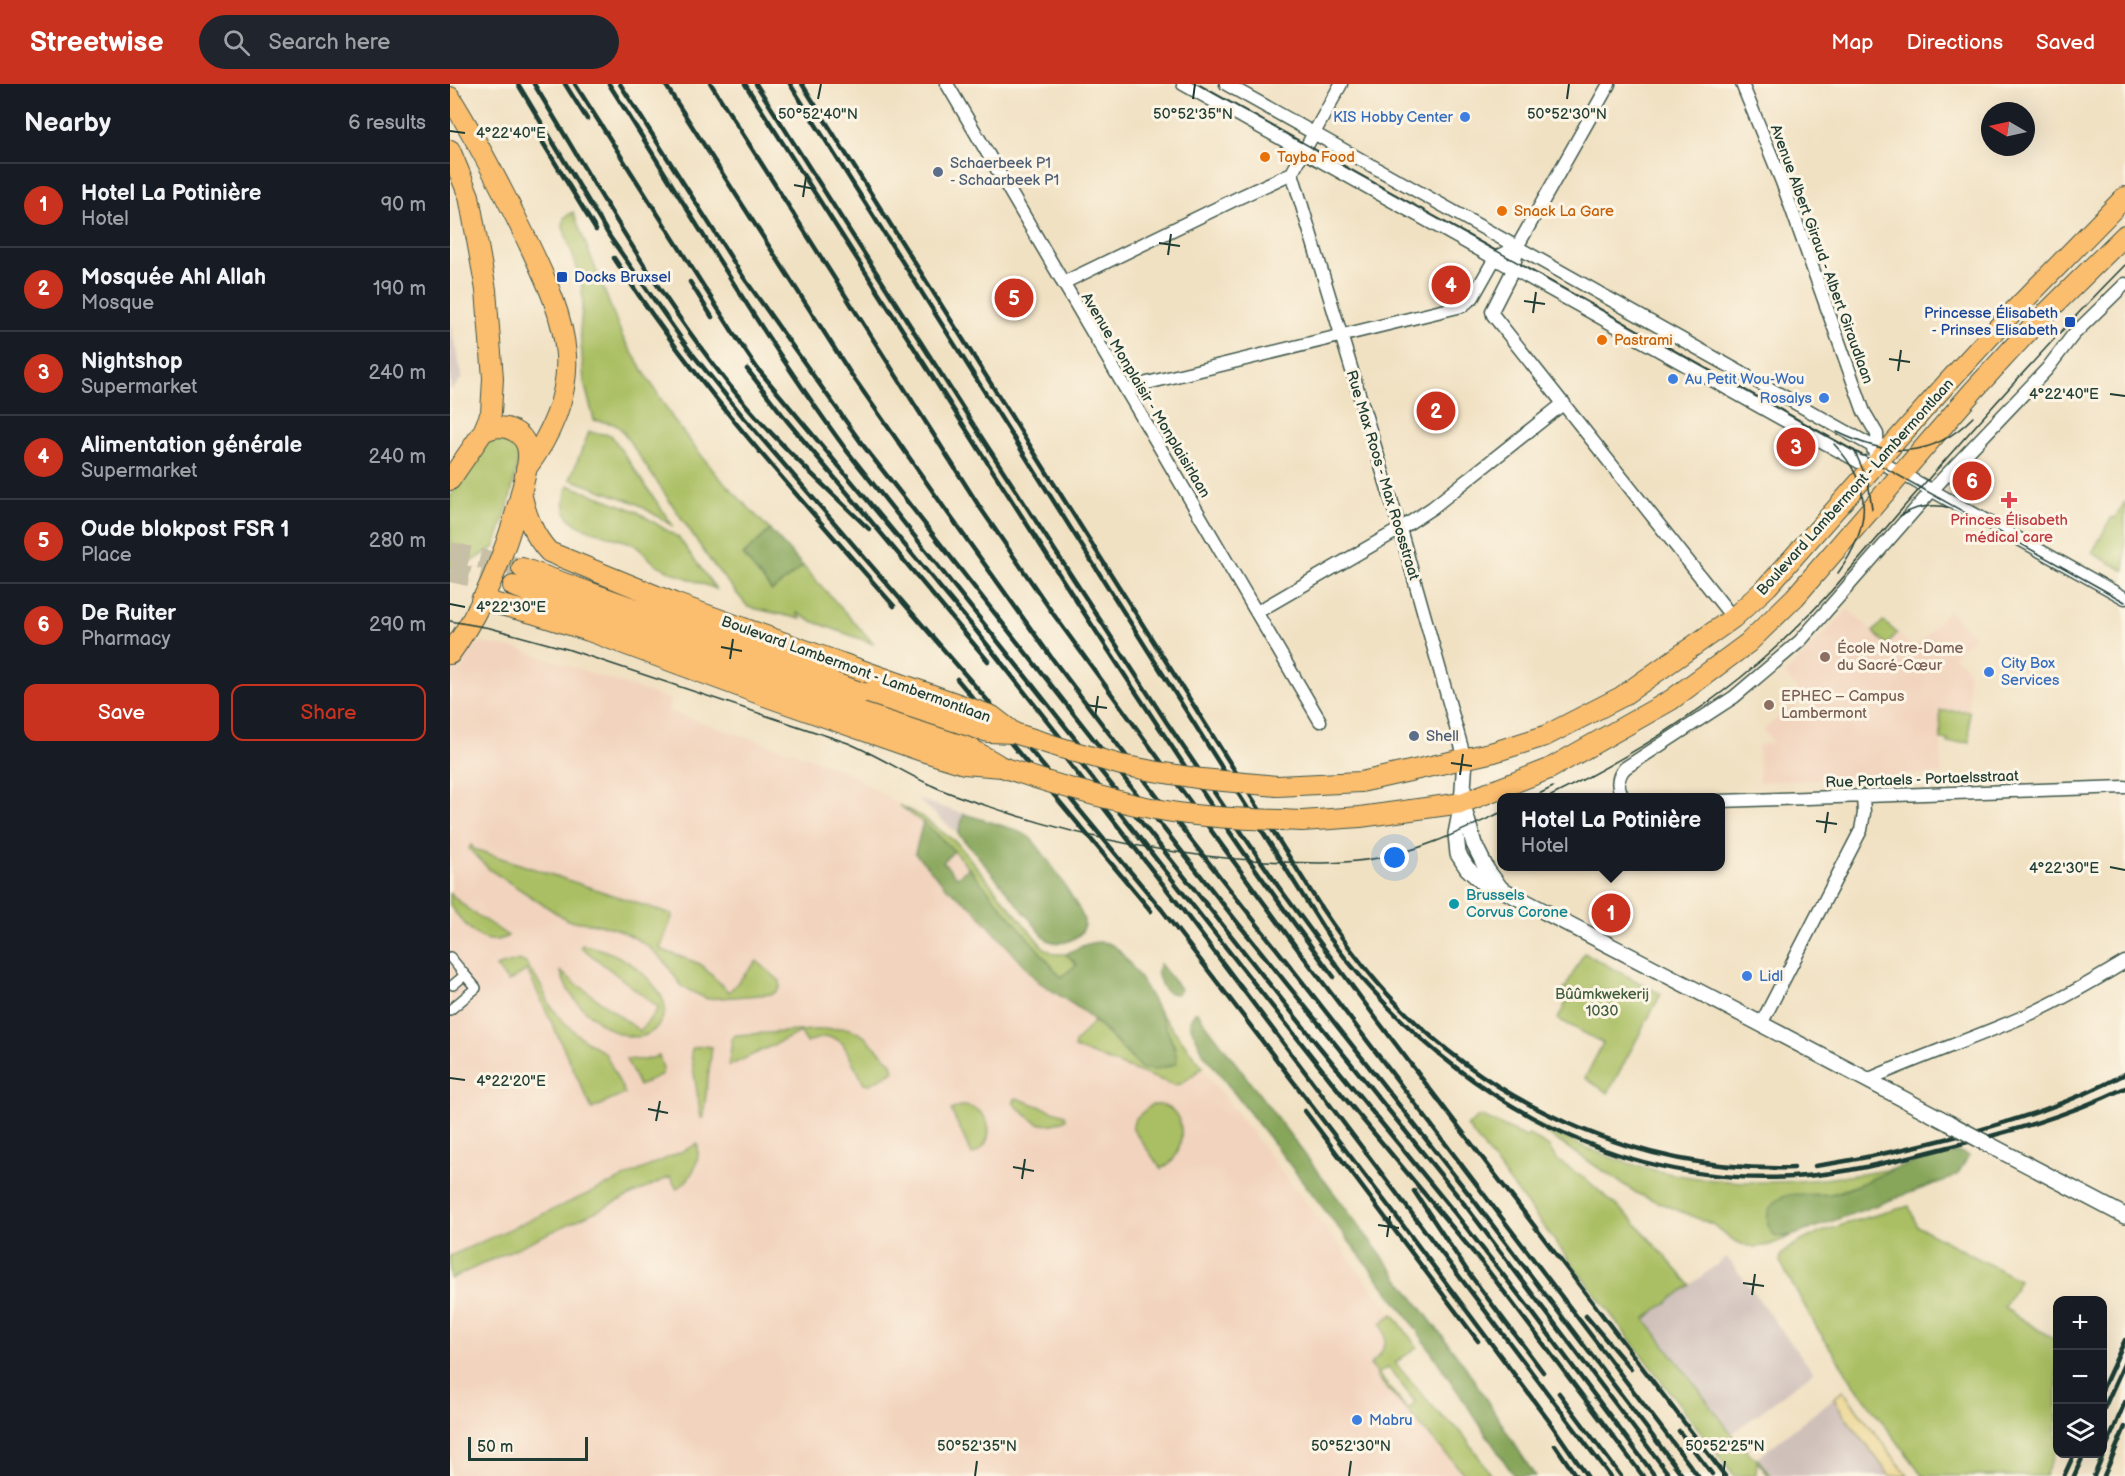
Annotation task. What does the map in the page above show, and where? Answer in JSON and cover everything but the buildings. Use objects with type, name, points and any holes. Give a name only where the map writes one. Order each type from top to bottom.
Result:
[{"type":"main road","points":[[450,97],[505,194],[538,264],[561,324],[567,355],[563,393],[545,442],[526,469]]},
{"type":"main road","points":[[450,150],[469,196],[486,290],[493,378],[491,413],[483,432],[450,480]]},
{"type":"main road","name":"Boulevard Lambermont - Lambermontlaan","points":[[521,492],[525,513],[539,541],[549,552],[674,603],[992,716],[1014,733],[1121,765],[1202,779],[1277,786],[1361,782],[1465,759],[1545,736],[1622,697],[1733,618],[1768,586],[1901,433],[2005,320],[2125,197]]},
{"type":"main road","name":"Boulevard Lambermont - Lambermontlaan","points":[[481,600],[532,613],[589,632],[765,696],[964,764],[1002,767],[1072,790],[1174,812],[1219,817],[1302,821],[1360,817],[1462,803],[1549,769],[1671,700],[1748,643],[1795,597],[1901,473],[2033,326],[2125,235]]},
{"type":"main road","points":[[450,654],[462,638],[505,545],[526,469],[528,450],[518,433],[501,427],[483,432]]},
{"type":"main road","points":[[522,568],[868,693],[988,732],[1014,733]]},
{"type":"main road","points":[[513,586],[966,746],[1002,767]]},
{"type":"street","name":"Avenue Monplaisir - Monplaisirlaan","points":[[947,84],[1320,721]]},
{"type":"street","points":[[1183,84],[1861,463],[1877,460],[2125,598]]},
{"type":"street","points":[[1226,84],[1872,446],[1877,460]]},
{"type":"street","points":[[1063,284],[1292,173],[1341,84]]},
{"type":"street","points":[[1609,84],[1517,247],[1514,268],[1493,305],[1493,315],[1733,618]]},
{"type":"street","name":"Avenue Albert Giraud - Albert Giraudlaan","points":[[1742,84],[1782,182],[1864,412],[1877,434],[1877,460]]},
{"type":"street","name":"Rue Max Roos - Max Roosstraat","points":[[1292,173],[1400,529],[1465,759],[1462,803],[1456,834],[1458,854],[1467,868],[1483,883],[1501,889],[2125,1216]]},
{"type":"street","points":[[1127,392],[1139,385],[1462,306],[1473,297],[1495,258],[1517,247]]},
{"type":"street","points":[[1622,793],[1618,785],[1624,768],[1734,697],[1782,658],[1819,622],[1932,490],[2046,369],[2073,335],[2125,284]]},
{"type":"street","points":[[1257,612],[1432,508],[1564,403]]},
{"type":"street","points":[[1877,434],[1893,436],[1901,433]]},
{"type":"street","name":"Rue Portaels - Portaelsstraat","points":[[1725,801],[2125,787]]},
{"type":"street","points":[[1761,1024],[1861,830],[1864,813],[1863,796]]},
{"type":"street","points":[[450,957],[476,988],[450,1010]]},
{"type":"street","points":[[1867,1080],[2032,1013],[2125,962]]},
{"type":"street","points":[[453,985],[465,975]]},
{"type":"shaded area","points":[[450,320],[462,378],[450,392]]},
{"type":"shaded area","points":[[1848,609],[1887,644],[1897,633],[1915,648],[1948,611],[1975,636],[1953,656],[1968,668],[1969,711],[1940,712],[1942,774],[1759,782],[1758,745],[1773,743],[1763,730],[1795,703],[1799,713],[1795,717],[1797,719],[1812,707],[1784,674]]},
{"type":"shaded area","points":[[450,638],[519,649],[671,700],[668,711],[851,774],[935,832],[954,851],[1061,977],[1143,991],[1417,1347],[1378,1374],[1464,1476],[450,1476]]},
{"type":"shaded area","points":[[917,799],[964,814],[958,834],[936,815]]},
{"type":"shaded area","points":[[1727,1257],[1813,1372],[1732,1434],[1645,1319]]},
{"type":"shaded area","points":[[1843,1391],[1908,1476],[1771,1476],[1757,1458]]},
{"type":"green space","points":[[573,212],[623,338],[675,422],[717,475],[770,530],[743,555],[772,591],[803,566],[874,644],[809,620],[796,612],[801,619],[748,607],[711,562],[621,429],[614,424],[594,420],[584,382],[580,330],[583,301],[581,279],[563,227],[564,218]]},
{"type":"green space","points":[[589,432],[611,435],[673,526],[636,503],[570,479]]},
{"type":"green space","points":[[500,434],[517,443],[519,453],[509,503],[495,547],[476,559],[450,569],[450,496],[487,440]]},
{"type":"green space","points":[[568,485],[636,511],[679,538],[716,589],[662,568],[631,543],[576,524],[568,516],[565,508]]},
{"type":"green space","points":[[2125,502],[2125,571],[2092,553],[2112,517],[2115,518]]},
{"type":"green space","points":[[770,530],[803,566],[772,591],[743,555]]},
{"type":"green space","points":[[1883,621],[1897,633],[1887,645],[1873,632]]},
{"type":"green space","points":[[1940,711],[1969,711],[1970,742],[1948,743],[1948,740],[1941,740]]},
{"type":"green space","points":[[899,805],[922,817],[957,843],[1042,946],[1054,954],[1066,954],[1077,964],[1061,977],[954,851],[935,832]]},
{"type":"green space","points":[[964,814],[1017,831],[1034,842],[1060,878],[1082,915],[1083,930],[1076,938],[1063,943],[1046,939],[958,834]]},
{"type":"green space","points":[[923,822],[954,851],[943,862],[957,877],[969,868],[1061,977],[1077,965],[1066,954],[1082,946],[1104,942],[1119,951],[1141,980],[1162,1018],[1170,1036],[1177,1063],[1154,1070],[1142,1069],[1100,1025],[1039,982],[971,906],[947,888],[915,853]]},
{"type":"green space","points":[[471,845],[474,849],[673,915],[660,949],[700,964],[729,992],[757,961],[780,981],[780,988],[773,994],[707,999],[682,987],[665,962],[635,938],[602,925],[567,920],[490,870],[469,849]]},
{"type":"green space","points":[[450,893],[468,909],[508,936],[499,940],[490,940],[474,933],[450,906]]},
{"type":"green space","points":[[582,945],[604,950],[624,959],[649,979],[665,1006],[663,1018],[651,1033],[634,1037],[616,1032],[593,1017],[573,997],[561,972],[640,1031],[659,1008],[581,947]]},
{"type":"green space","name":"Bûûmkwekerij 1030","points":[[1584,953],[1661,994],[1608,1093],[1585,1078],[1603,1043],[1558,1019],[1567,1001],[1562,994]]},
{"type":"green space","points":[[519,960],[526,963],[550,1005],[561,1019],[580,1037],[605,1053],[625,1094],[592,1109],[527,970],[508,982],[496,967]]},
{"type":"green space","points":[[1160,964],[1181,990],[1176,994],[1162,987],[1157,971]]},
{"type":"green space","points":[[1153,1004],[1203,1067],[1181,1084],[1174,1085],[1074,1048],[1075,1043],[1094,1021],[1142,1069],[1169,1067],[1176,1063],[1175,1047]]},
{"type":"green space","points":[[1195,1012],[1465,1366],[1535,1476],[1514,1476],[1410,1320],[1204,1054],[1191,1027],[1190,1020]]},
{"type":"green space","points":[[845,1028],[864,1036],[892,1063],[894,1071],[870,1084],[864,1083],[843,1044],[830,1037],[806,1043],[801,1032],[729,1066],[732,1038],[736,1035]]},
{"type":"green space","points":[[712,1047],[703,1118],[701,1118],[691,1054],[692,1048]]},
{"type":"green space","points":[[659,1056],[663,1068],[662,1074],[639,1086],[626,1059],[645,1060]]},
{"type":"green space","points":[[1016,1098],[1065,1115],[1066,1119],[1050,1125],[1038,1123],[1014,1104]]},
{"type":"green space","points":[[1151,1105],[1162,1105],[1170,1109],[1180,1123],[1181,1142],[1178,1151],[1172,1161],[1161,1169],[1132,1128],[1135,1119]]},
{"type":"green space","points":[[960,1106],[971,1107],[979,1111],[988,1125],[989,1134],[986,1142],[972,1155],[951,1110]]},
{"type":"green space","points":[[1480,1116],[1526,1137],[1529,1135],[1549,1147],[1556,1159],[1588,1181],[1633,1220],[1690,1285],[1645,1319],[1732,1434],[1750,1455],[1757,1458],[1771,1476],[1757,1461],[1756,1476],[1734,1476],[1467,1126]]},
{"type":"green space","points":[[1523,1118],[1581,1146],[1626,1163],[1706,1179],[1738,1182],[1801,1181],[1897,1168],[1831,1194],[1791,1195],[1783,1237],[1794,1235],[1770,1245],[1755,1247],[1733,1240],[1714,1225],[1638,1194]]},
{"type":"green space","points":[[698,1144],[698,1157],[694,1170],[677,1189],[670,1177],[450,1279],[450,1256]]},
{"type":"green space","points":[[1959,1152],[1969,1156],[1957,1175],[1951,1178],[1794,1235],[1776,1237],[1772,1233],[1767,1219],[1769,1209],[1782,1197],[1795,1194],[1825,1195],[1840,1192],[1896,1168]]},
{"type":"green space","points":[[1909,1206],[1917,1226],[2019,1280],[2004,1308],[2053,1339],[2053,1457],[2045,1476],[1923,1476],[1854,1384],[1817,1328],[1780,1262],[1781,1255],[1792,1247],[1841,1225]]},
{"type":"green space","points":[[1393,1314],[1417,1347],[1395,1363],[1442,1417],[1463,1435],[1491,1476],[1466,1476],[1376,1376],[1378,1374],[1370,1365],[1379,1356],[1384,1346],[1385,1335],[1381,1323]],"holes":[[[1388,1367],[1415,1402],[1408,1410],[1378,1374]]]},
{"type":"sand","points":[[1843,1391],[1908,1476],[1890,1476],[1843,1414],[1834,1398]]},
{"type":"tunnel","points":[[450,552],[522,568]]},
{"type":"tunnel","points":[[450,572],[513,586]]},
{"type":"tram line","points":[[1198,84],[2125,602]]},
{"type":"tram line","points":[[1557,793],[1630,754],[1683,720],[1733,684],[1777,646],[1832,590],[2012,386],[2125,265]]},
{"type":"tram line","points":[[1837,432],[1874,446],[1892,450],[1909,450],[1941,441],[1973,417]]},
{"type":"tram line","points":[[1834,444],[1856,476],[1862,491],[1863,507],[1862,523],[1857,540],[1838,573]]},
{"type":"tram line","points":[[1854,450],[1868,481],[1872,509]]},
{"type":"tram line","points":[[1900,516],[1924,506],[1951,508]]},
{"type":"tram line","points":[[450,621],[490,628],[567,649],[848,743],[922,781],[960,797],[1070,831],[1166,851],[1231,859],[1308,863],[1350,862],[1395,855],[1411,850],[1497,814]]},
{"type":"tram line","points":[[1541,793],[1553,787]]},
{"type":"railway","points":[[518,84],[610,237],[690,351],[744,418],[1026,745],[1162,910],[1393,1212],[1549,1421],[1587,1476]]},
{"type":"railway","points":[[534,84],[651,276],[676,314],[730,386],[797,460],[869,529]]},
{"type":"railway","points":[[565,84],[587,119]]},
{"type":"railway","points":[[575,84],[757,368],[974,628],[1343,1096],[1483,1264],[1643,1476]]},
{"type":"railway","points":[[609,84],[754,316],[847,451],[1313,1039],[1454,1212],[1655,1476]]},
{"type":"railway","points":[[620,84],[744,278],[862,444],[1237,922],[1465,1205],[1670,1476]]},
{"type":"railway","points":[[665,84],[849,371],[1051,657],[1162,803],[1472,1198],[1683,1476]]},
{"type":"railway","points":[[711,84],[979,506],[1054,615],[1299,951],[1698,1476]]},
{"type":"railway","points":[[745,84],[1162,732],[1229,832],[1334,977]]},
{"type":"railway","points":[[756,84],[1167,723],[1278,886],[1378,1021],[1725,1476]]},
{"type":"railway","points":[[790,84],[1329,937],[1373,990],[1421,1038],[1474,1081],[1531,1117],[1592,1145],[1656,1165],[1723,1176],[1793,1177],[1869,1166],[1991,1136],[2058,1116],[2125,1088]]},
{"type":"railway","points":[[802,84],[1322,909],[1387,994],[1439,1043],[1483,1076],[1530,1104],[1579,1128],[1631,1147],[1684,1160],[1739,1167],[1794,1168]]},
{"type":"railway","points":[[534,128],[596,230]]},
{"type":"railway","points":[[614,258],[712,394],[783,480],[894,606]]},
{"type":"railway","points":[[690,282],[712,317]]},
{"type":"railway","points":[[747,369],[788,422],[988,661]]},
{"type":"railway","points":[[957,679],[1151,911]]},
{"type":"railway","points":[[1059,750],[1179,905],[1610,1476]]},
{"type":"railway","points":[[1815,1166],[1905,1149],[2001,1124],[2064,1102],[2125,1074]]},
{"type":"railway","points":[[1305,1111],[1478,1341]]},
{"type":"railway","points":[[1414,1191],[1468,1272],[1543,1372]]},
{"type":"railway","points":[[1586,1316],[1631,1369]]},
{"type":"railway","points":[[2107,1379],[2125,1340]]},
{"type":"railway","points":[[2106,1404],[2125,1362]]},
{"type":"railway","points":[[1559,1393],[1621,1476]]},
{"type":"railway","points":[[2094,1476],[2125,1402]]},
{"type":"railway","points":[[2104,1476],[2125,1427]]},
{"type":"railway","points":[[1679,1431],[1712,1474]]},
{"type":"railway","points":[[1555,1445],[1576,1476]]},
{"type":"railway","points":[[2064,1476],[2072,1458]]},
{"type":"railway","points":[[2074,1476],[2082,1458]]},
{"type":"place","name":"KIS Hobby Center","points":[[1465,117]]},
{"type":"place","name":"Tayba Food","points":[[1265,157]]},
{"type":"place","name":"Schaerbeek P1 - Schaarbeek P1","points":[[938,172]]},
{"type":"place","name":"Snack La Gare","points":[[1502,211]]},
{"type":"place","name":"Docks Bruxsel","points":[[562,277]]},
{"type":"place","name":"Alimentation générale","points":[[1451,285]]},
{"type":"place","name":"Oude blokpost FSR 1","points":[[1014,298]]},
{"type":"place","name":"Princesse Élisabeth - Prinses Elisabeth","points":[[2070,322]]},
{"type":"place","name":"Pastrami","points":[[1602,340]]},
{"type":"place","name":"Au Petit Wou-Wou","points":[[1673,379]]},
{"type":"place","name":"Rosalys","points":[[1824,398]]},
{"type":"place","name":"Mosquée Ahl Allah","points":[[1436,411]]},
{"type":"place","name":"Nightshop","points":[[1796,447]]},
{"type":"place","name":"De Ruiter","points":[[1972,481]]},
{"type":"place","name":"Princes Élisabeth médical care","points":[[2009,500]]},
{"type":"place","name":"École Notre-Dame du Sacré-Cœur","points":[[1825,657]]},
{"type":"place","name":"City Box Services","points":[[1989,672]]},
{"type":"place","name":"EPHEC – Campus Lambermont","points":[[1769,705]]},
{"type":"place","name":"Shell","points":[[1414,736]]},
{"type":"place","name":"Brussels Corvus Corone","points":[[1454,904]]},
{"type":"place","name":"Hotel La Potinière","points":[[1611,913]]},
{"type":"place","name":"Lidl","points":[[1747,976]]},
{"type":"place","name":"Mabru","points":[[1357,1420]]}]
